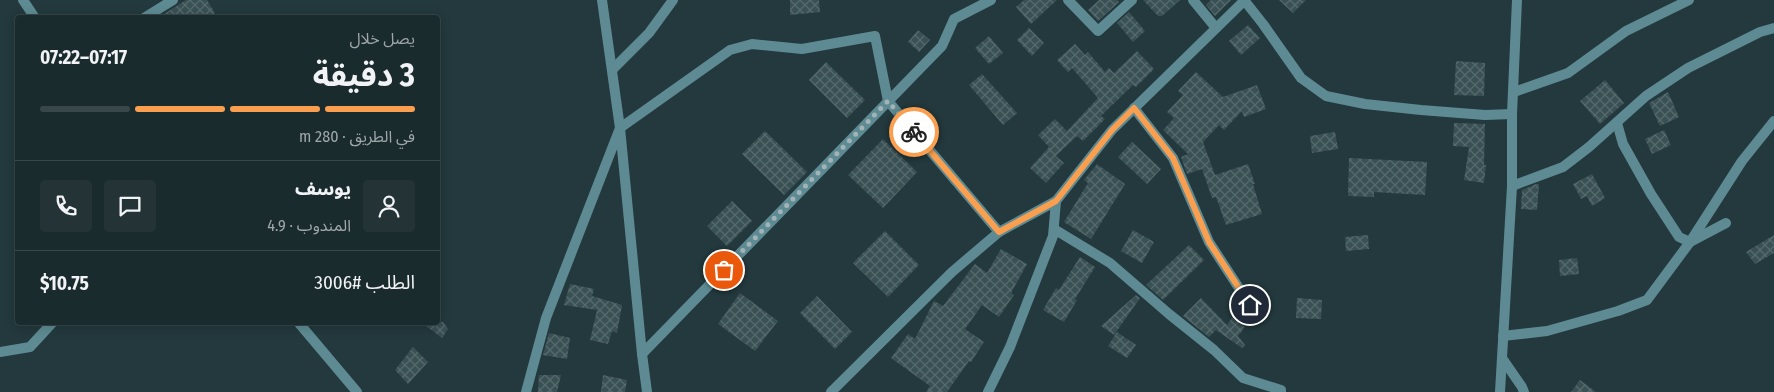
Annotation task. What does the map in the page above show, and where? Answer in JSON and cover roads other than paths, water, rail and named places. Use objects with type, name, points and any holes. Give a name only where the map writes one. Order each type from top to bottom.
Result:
[{"type":"street","points":[[24,0],[33,15]]},
{"type":"street","points":[[149,15],[173,0]]},
{"type":"street","points":[[602,0],[620,128],[647,392]]},
{"type":"street","points":[[612,70],[649,33],[673,0]]},
{"type":"street","points":[[642,354],[942,46],[954,19],[991,0]]},
{"type":"street","points":[[1068,0],[1098,31],[1132,0]]},
{"type":"street","points":[[1193,0],[1216,28]]},
{"type":"street","points":[[831,392],[952,272],[999,232],[1056,201],[1112,130],[1245,0],[1300,78],[1326,96],[1365,104],[1421,110],[1485,115],[1512,114]]},
{"type":"street","points":[[1500,392],[1512,186],[1512,114],[1517,0]]},
{"type":"street","points":[[1514,92],[1568,73],[1626,31],[1689,0]]},
{"type":"street","points":[[1512,186],[1563,167],[1617,123],[1646,96],[1688,68],[1760,32],[1774,28]]},
{"type":"street","points":[[526,392],[546,318],[620,128],[730,50],[752,44],[802,50],[875,36],[888,101],[999,232]]},
{"type":"street","points":[[1134,108],[1173,158],[1209,242],[1250,305]]},
{"type":"street","points":[[1503,336],[1547,331],[1618,311],[1647,300],[1690,242],[1742,161],[1774,121]]},
{"type":"street","points":[[1617,123],[1623,144],[1651,194],[1679,238],[1690,242],[1726,223]]},
{"type":"street","points":[[988,392],[1010,347],[1053,236],[1056,201]]},
{"type":"street","points":[[1054,229],[1110,263],[1214,350],[1243,378],[1281,390],[1280,392]]},
{"type":"street","points":[[0,352],[30,347],[50,325]]},
{"type":"street","points":[[301,325],[357,392]]},
{"type":"street","points":[[1502,358],[1522,386],[1524,392]]}]
